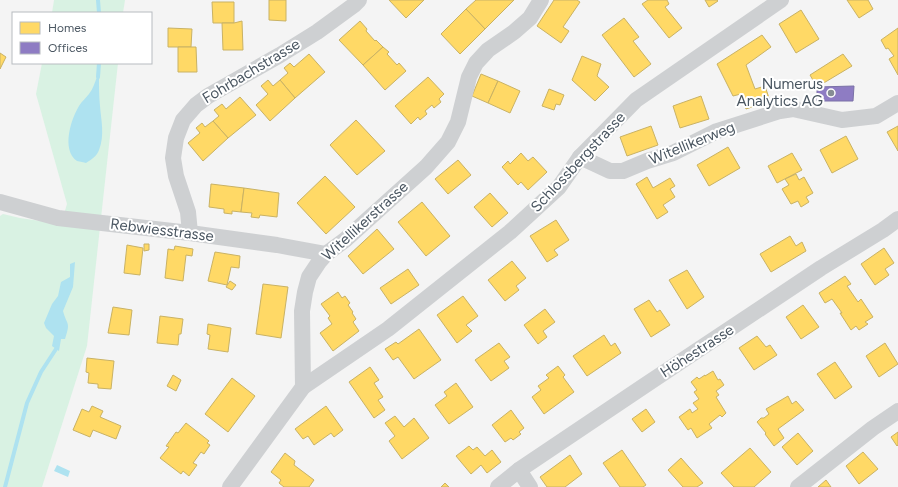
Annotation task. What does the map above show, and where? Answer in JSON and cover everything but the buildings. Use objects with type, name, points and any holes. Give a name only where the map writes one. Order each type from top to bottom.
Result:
[{"type":"street","name":"Fohrbachstrasse","points":[[190,233],[188,212],[176,176],[174,158],[176,138],[183,120],[196,105],[208,96],[280,55],[360,0]]},
{"type":"street","name":"Witellikerstrasse","points":[[303,388],[302,311],[309,277],[326,254],[344,240],[426,167],[448,142],[458,122],[469,76],[476,63],[488,50],[514,32],[530,18],[541,0]]},
{"type":"street","name":"Schlossbergstrasse","points":[[303,388],[388,329],[510,232],[559,187],[580,157],[636,100],[781,0]]},
{"type":"street","name":"Witellikerweg","points":[[580,157],[610,171],[623,171],[647,161],[673,153],[717,131],[780,111],[793,109],[842,120],[876,116],[898,103]]},
{"type":"street","name":"Rebwiesstrasse","points":[[0,202],[58,218],[190,233],[277,245],[326,254]]},
{"type":"street","name":"Höhestrasse","points":[[498,487],[519,470],[821,268],[883,230],[898,219]]},
{"type":"street","points":[[230,487],[303,388]]},
{"type":"street","points":[[798,487],[873,428],[898,411]]},
{"type":"street","points":[[519,470],[530,487]]},
{"type":"green space","points":[[54,0],[125,0],[123,12],[52,12]]},
{"type":"green space","points":[[42,64],[118,64],[87,346],[42,487],[0,487],[0,216],[3,214],[61,224],[67,204],[36,94]]},
{"type":"water","points":[[97,77],[99,77],[102,139],[97,154],[86,163],[77,161],[72,156],[69,150],[69,134],[76,112],[80,104],[94,86]]},
{"type":"water","points":[[75,262],[73,287],[63,311],[68,324],[68,329],[65,339],[61,339],[59,351],[52,346],[54,336],[46,328],[44,323],[52,304],[58,296],[61,282],[70,277],[70,264]]},
{"type":"water","points":[[57,465],[70,471],[68,477],[54,471]]},
{"type":"waterway","points":[[98,0],[99,12]]},
{"type":"waterway","points":[[98,77],[99,64]]},
{"type":"waterway","points":[[5,487],[27,403],[41,372],[56,349]]},
{"type":"place","name":"Numerus Analytics AG","points":[[831,93]]}]
